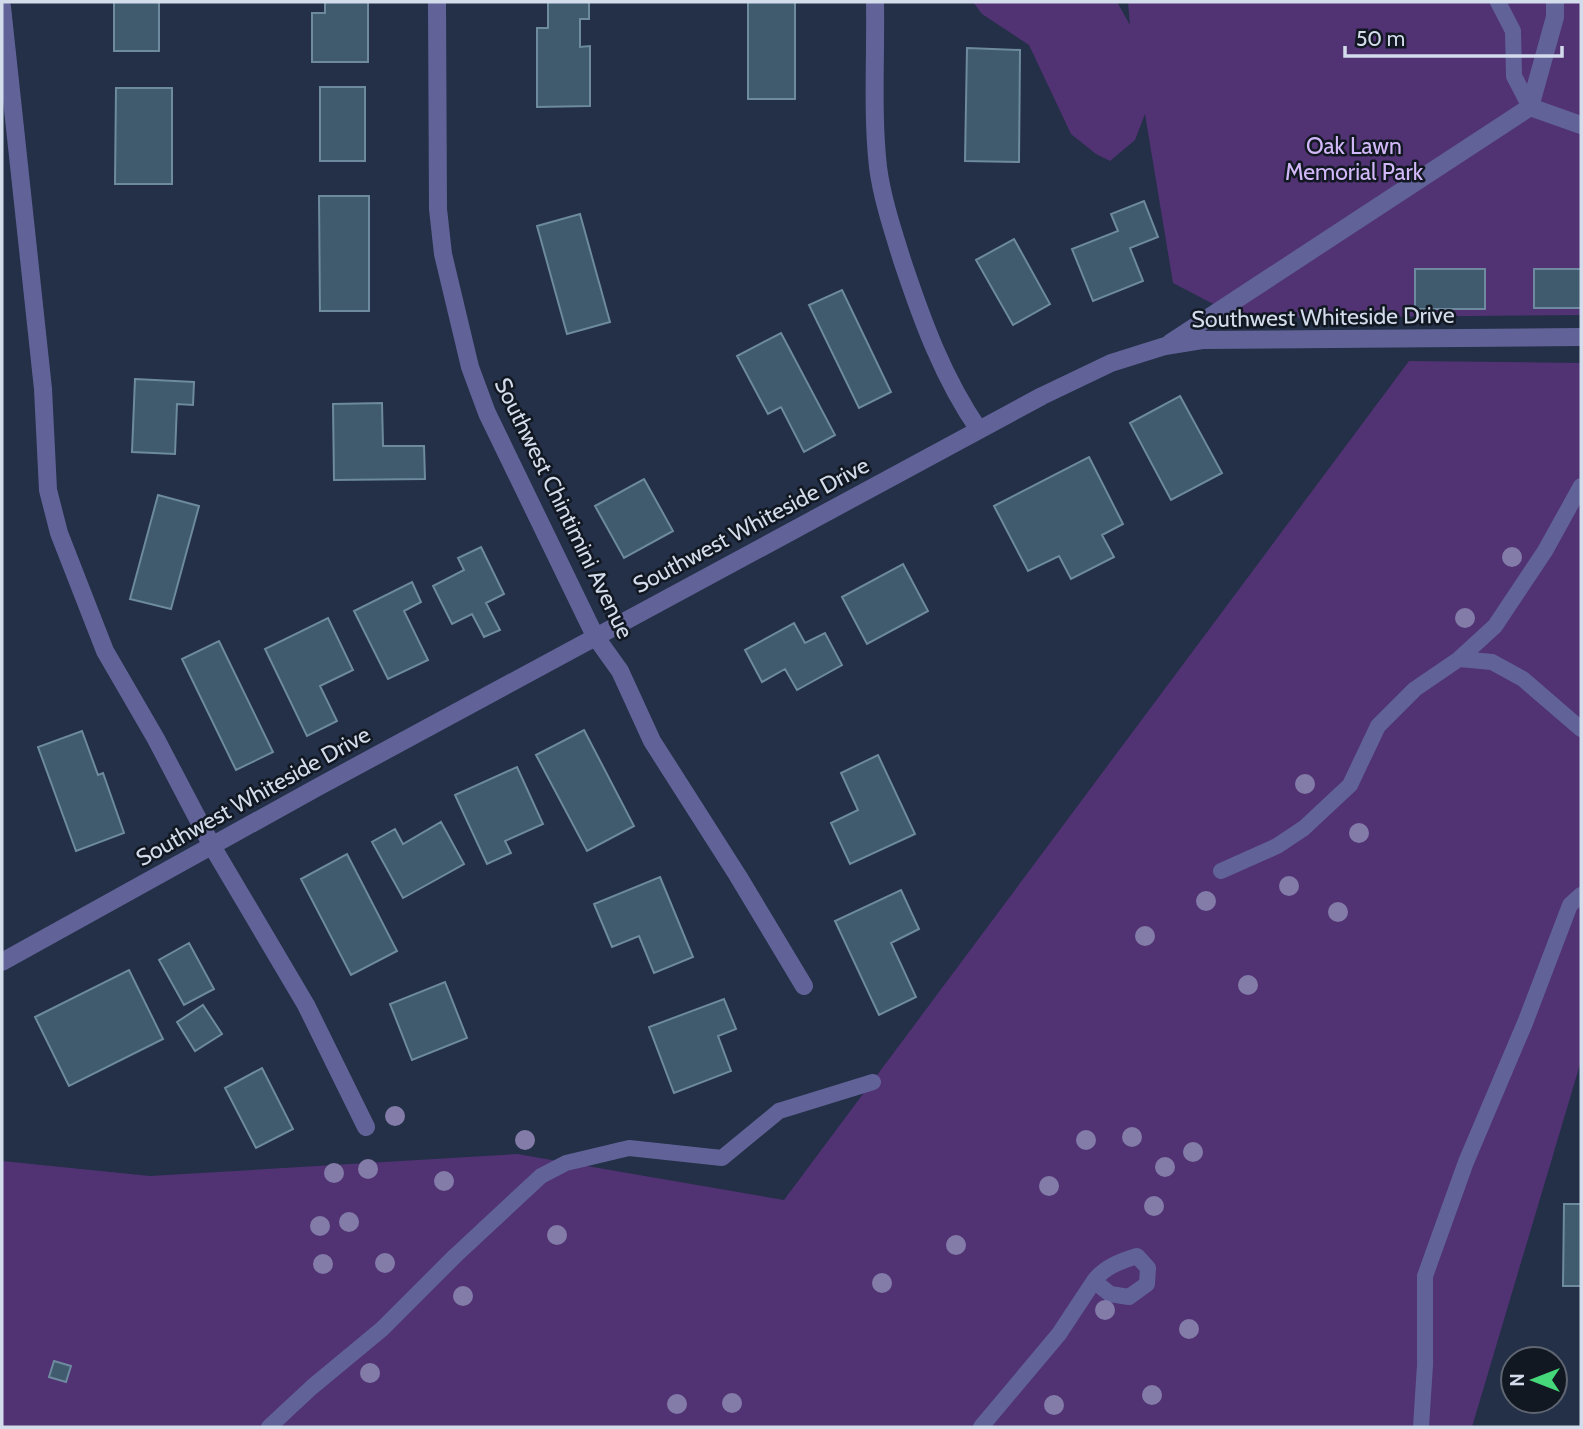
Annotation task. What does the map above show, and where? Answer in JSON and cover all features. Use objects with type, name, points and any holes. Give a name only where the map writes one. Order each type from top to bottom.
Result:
[{"type":"street","name":"Southwest Chintimini Avenue","points":[[438,2],[438,209],[443,254],[470,367],[487,413],[595,636],[620,671],[652,741],[804,986]]},
{"type":"street","points":[[875,2],[874,127],[878,171],[893,232],[918,308],[948,380],[979,430]]},
{"type":"street","points":[[1165,346],[1530,107],[1555,17],[1555,2]]},
{"type":"street","points":[[2,7],[43,389],[48,490],[60,533],[105,651],[156,739],[212,846],[306,1005],[366,1127]]},
{"type":"street","points":[[1530,107],[1581,125]]},
{"type":"street","name":"Southwest Whiteside Drive","points":[[2,962],[595,636],[1042,396],[1111,362],[1165,346],[1202,340],[1581,337]]},
{"type":"lane","points":[[1498,2],[1513,31],[1514,76],[1530,107]]},
{"type":"lane","points":[[1221,871],[1277,846],[1304,828],[1350,785],[1378,726],[1415,689],[1459,659],[1495,626],[1545,551],[1581,486]]},
{"type":"lane","points":[[1459,659],[1492,662],[1523,679],[1581,729]]},
{"type":"lane","points":[[1421,1427],[1425,1365],[1425,1276],[1461,1175],[1525,1023],[1570,905],[1581,895]]},
{"type":"lane","points":[[269,1427],[382,1329],[455,1255],[541,1176],[566,1163],[629,1148],[722,1158],[779,1111],[873,1082]]},
{"type":"lane","points":[[982,1427],[1059,1334],[1094,1281]]},
{"type":"green space","name":"Oak Lawn Memorial Park","points":[[973,2],[1117,2],[1130,25],[1128,2],[1581,2],[1581,315],[1240,318],[1173,283],[1145,114],[1135,140],[1110,161],[1096,154],[1071,134],[1029,45],[982,14]]},
{"type":"green space","points":[[1409,361],[1581,363],[1581,1061],[1472,1427],[2,1427],[2,1161],[150,1176],[517,1154],[784,1200]]},
{"type":"building","points":[[114,2],[159,2],[159,51],[114,51]]},
{"type":"building","points":[[325,2],[368,2],[368,62],[312,62],[312,13],[325,13]]},
{"type":"building","points":[[548,2],[589,2],[589,19],[580,19],[580,47],[590,46],[590,106],[537,107],[537,28],[548,28]]},
{"type":"building","points":[[748,2],[795,2],[795,99],[748,99]]},
{"type":"building","points":[[967,48],[1020,50],[1019,162],[965,161]]},
{"type":"building","points":[[320,87],[365,87],[365,161],[320,161]]},
{"type":"building","points":[[116,88],[172,88],[172,184],[115,184]]},
{"type":"building","points":[[319,196],[369,196],[369,311],[320,311]]},
{"type":"building","points":[[1144,201],[1158,237],[1130,248],[1143,281],[1093,301],[1072,249],[1118,231],[1111,214]]},
{"type":"building","points":[[580,214],[610,322],[567,334],[537,226]]},
{"type":"building","points":[[1014,239],[1050,304],[1013,325],[976,260]]},
{"type":"building","points":[[1415,269],[1485,269],[1485,309],[1415,309]]},
{"type":"building","points":[[1534,269],[1581,269],[1581,308],[1534,308]]},
{"type":"building","points":[[842,290],[891,392],[859,408],[809,305]]},
{"type":"building","points":[[781,333],[835,435],[804,452],[781,407],[768,414],[737,356]]},
{"type":"building","points":[[135,379],[194,382],[193,405],[177,404],[175,454],[132,452]]},
{"type":"building","points":[[1180,396],[1222,473],[1171,500],[1130,423]]},
{"type":"building","points":[[382,403],[383,446],[424,446],[425,479],[334,480],[333,404]]},
{"type":"building","points":[[1089,457],[1123,524],[1102,535],[1114,557],[1071,579],[1059,556],[1028,571],[994,506]]},
{"type":"building","points":[[644,479],[673,531],[624,558],[595,506]]},
{"type":"building","points":[[158,495],[199,506],[171,609],[130,599]]},
{"type":"building","points":[[481,547],[504,594],[486,603],[500,630],[484,637],[472,614],[452,624],[433,586],[464,570],[458,558]]},
{"type":"building","points":[[903,564],[928,611],[867,644],[842,597]]},
{"type":"building","points":[[412,582],[421,602],[404,611],[428,660],[388,679],[354,611]]},
{"type":"building","points":[[328,618],[353,670],[320,686],[337,721],[307,736],[265,649]]},
{"type":"building","points":[[794,623],[805,643],[825,633],[842,665],[797,690],[785,669],[762,682],[745,650]]},
{"type":"building","points":[[219,641],[273,752],[236,770],[182,659]]},
{"type":"building","points":[[584,730],[634,826],[587,851],[536,755]]},
{"type":"building","points":[[82,731],[98,775],[103,773],[124,833],[76,851],[38,747]]},
{"type":"building","points":[[878,755],[915,834],[850,864],[831,823],[858,810],[841,773]]},
{"type":"building","points":[[517,767],[543,824],[505,841],[511,853],[487,864],[455,795]]},
{"type":"building","points":[[441,822],[464,864],[403,898],[372,842],[395,829],[403,844]]},
{"type":"building","points":[[347,854],[397,951],[351,975],[301,879]]},
{"type":"building","points":[[660,877],[693,957],[654,973],[639,936],[612,947],[594,904]]},
{"type":"building","points":[[901,890],[919,929],[891,943],[916,997],[879,1015],[835,921]]},
{"type":"building","points":[[189,943],[214,989],[184,1005],[159,960]]},
{"type":"building","points":[[129,970],[163,1039],[69,1086],[35,1017]]},
{"type":"building","points":[[445,982],[467,1038],[412,1060],[390,1004]]},
{"type":"building","points":[[724,999],[736,1029],[718,1036],[731,1071],[674,1093],[649,1027]]},
{"type":"building","points":[[203,1005],[222,1034],[195,1051],[177,1022]]},
{"type":"building","points":[[262,1068],[293,1129],[256,1148],[225,1088]]},
{"type":"building","points":[[1564,1204],[1581,1204],[1581,1286],[1563,1286]]},
{"type":"building","points":[[54,1361],[71,1366],[66,1382],[49,1377]]}]
